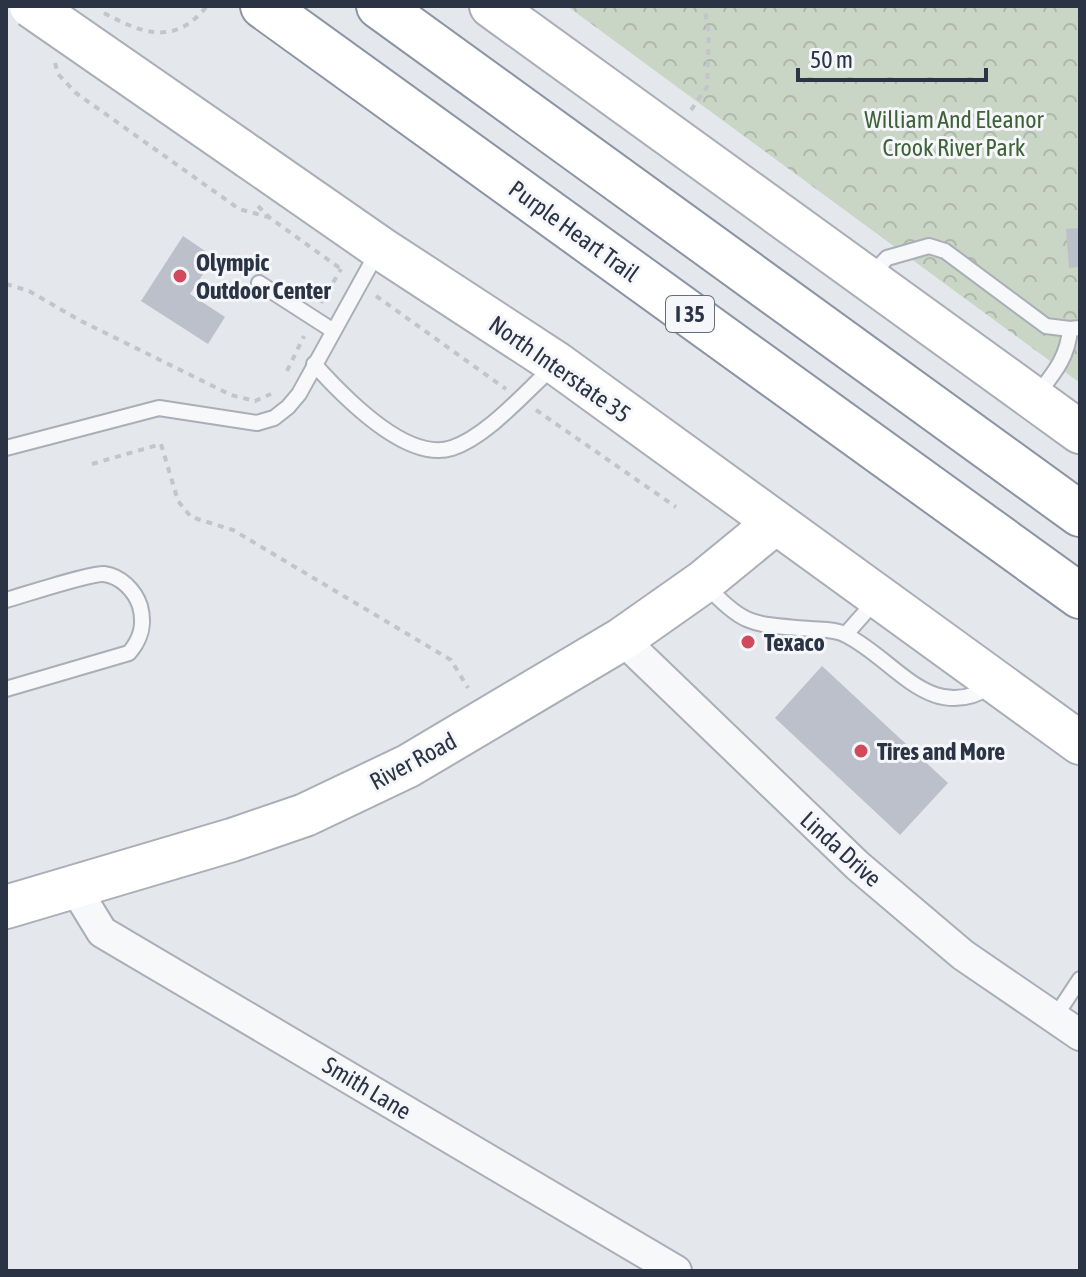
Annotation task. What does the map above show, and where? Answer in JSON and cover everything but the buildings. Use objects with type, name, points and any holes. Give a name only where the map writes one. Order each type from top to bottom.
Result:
[{"type":"highway","name":"Purple Heart Trail","points":[[263,6],[1080,596]]},
{"type":"highway","points":[[379,6],[1080,514]]},
{"type":"main road","name":"North Interstate 35","points":[[31,6],[380,248],[556,363],[1080,743]]},
{"type":"main road","points":[[491,6],[1080,432]]},
{"type":"main road","name":"River Road","points":[[6,907],[232,840],[305,815],[408,766],[622,639],[703,582],[775,523]]},
{"type":"street","name":"Linda Drive","points":[[622,639],[858,866],[963,955],[1080,1035]]},
{"type":"street","name":"Smith Lane","points":[[75,888],[102,932],[676,1271]]},
{"type":"lane","points":[[868,278],[887,258],[929,246],[945,251],[1046,326],[1075,328],[1062,363],[1034,399]]},
{"type":"lane","points":[[6,448],[159,408],[257,423],[274,418],[299,394],[380,248]]},
{"type":"lane","points":[[259,283],[332,330]]},
{"type":"lane","points":[[314,364],[345,399],[373,422],[426,448],[449,449],[466,442],[556,363]]},
{"type":"lane","points":[[6,600],[103,574],[126,584],[136,595],[143,621],[141,634],[129,653],[6,689]]},
{"type":"lane","points":[[703,582],[730,611],[746,621],[846,634],[920,689],[937,696],[964,699],[976,696],[997,683]]},
{"type":"lane","points":[[846,634],[879,596]]},
{"type":"lane","points":[[1055,1017],[1080,979]]},
{"type":"path","points":[[687,116],[707,87],[709,33],[704,6]]},
{"type":"path","points":[[251,199],[270,218],[359,284],[676,507]]},
{"type":"path","points":[[282,380],[341,269]]},
{"type":"path","points":[[6,284],[29,291],[79,320],[231,395],[255,401],[276,392]]},
{"type":"path","points":[[92,464],[161,444],[178,501],[191,517],[233,530],[451,660],[468,688]]},
{"type":"green space","name":"William And Eleanor Crook River Park","points":[[567,6],[1080,6],[1080,383]]},
{"type":"place","name":"Olympic Outdoor Center","points":[[180,276]]},
{"type":"place","name":"Texaco","points":[[748,642]]},
{"type":"place","name":"Tires and More","points":[[861,751]]}]
